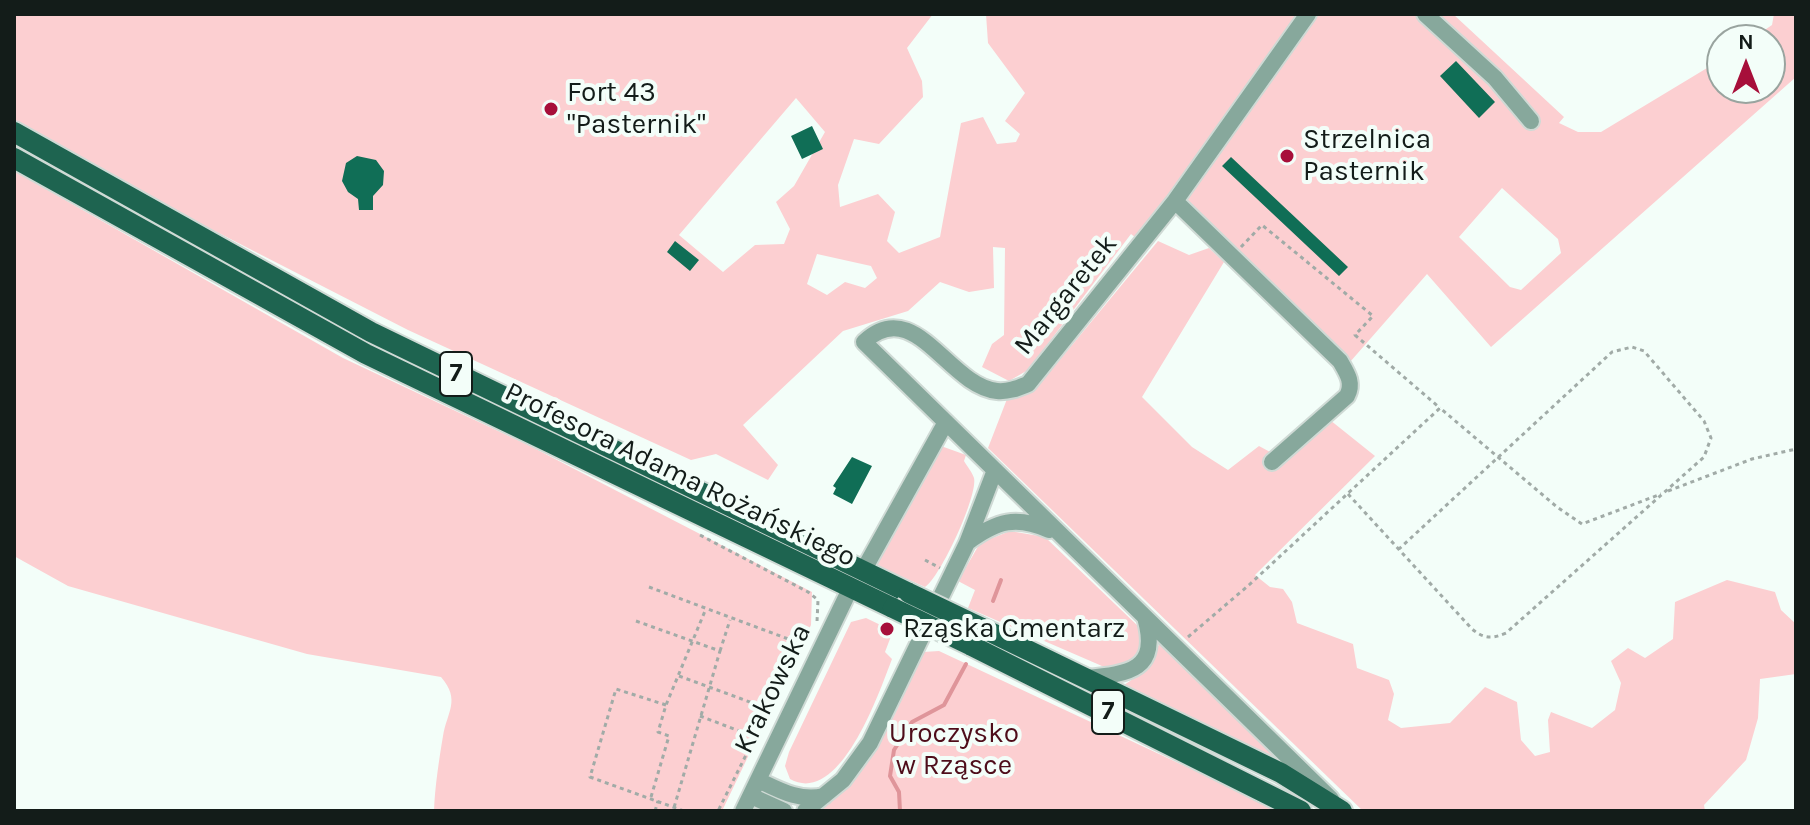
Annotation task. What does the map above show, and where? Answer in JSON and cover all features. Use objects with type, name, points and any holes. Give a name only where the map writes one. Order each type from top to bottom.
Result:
[{"type":"main road","name":"Profesora Adama Rożańskiego","points":[[14,132],[371,332],[909,593],[975,636],[1301,811]]},
{"type":"main road","name":"Profesora Adama Rożańskiego","points":[[14,158],[366,354],[850,589],[1082,678],[1238,752],[1341,810]]},
{"type":"street","name":"Margaretek","points":[[1308,14],[1175,201],[1028,384],[1009,391],[994,391],[962,374],[921,338],[897,327],[878,329],[864,342],[1341,810]]},
{"type":"street","points":[[1425,14],[1495,78],[1531,121]]},
{"type":"street","points":[[1175,201],[1340,361],[1351,384],[1347,396],[1272,462]]},
{"type":"street","points":[[863,571],[946,422]]},
{"type":"street","points":[[805,811],[843,780],[870,743],[967,543],[995,470]]},
{"type":"street","points":[[967,543],[991,526],[1014,519],[1028,520],[1056,533]]},
{"type":"street","name":"Krakowska","points":[[747,804],[850,589]]},
{"type":"street","points":[[1082,678],[1122,674],[1142,663],[1151,642],[1144,615]]},
{"type":"street","points":[[758,780],[799,797],[810,799],[825,795]]},
{"type":"street","points":[[747,804],[784,811]]},
{"type":"path","points":[[1232,256],[1262,225],[1373,316],[1355,335],[1582,524],[1752,459],[1796,449]]},
{"type":"path","points":[[1348,494],[1472,629],[1480,636],[1494,638],[1506,633],[1704,457],[1711,438],[1704,421],[1644,351],[1632,347],[1612,352],[1399,549]]},
{"type":"path","points":[[1175,647],[1440,408]]},
{"type":"path","points":[[925,560],[943,570]]},
{"type":"path","points":[[649,587],[799,643],[718,811]]},
{"type":"path","points":[[651,797],[669,736],[658,732],[666,705],[706,610]]},
{"type":"path","points":[[674,809],[731,618]]},
{"type":"path","points":[[636,621],[720,651]]},
{"type":"path","points":[[679,676],[769,709]]},
{"type":"path","points":[[666,705],[616,689],[590,777],[684,811]]},
{"type":"path","points":[[700,716],[755,737]]},
{"type":"path","points":[[655,811],[658,801]]},
{"type":"green space","points":[[14,14],[933,14],[907,48],[922,81],[923,97],[879,144],[854,139],[838,185],[840,207],[878,194],[895,212],[887,241],[899,253],[940,237],[961,123],[983,117],[997,144],[1016,142],[1020,134],[1005,121],[1025,93],[988,43],[986,14],[1453,14],[1564,117],[1559,123],[1578,132],[1601,132],[1706,69],[1706,104],[1766,104],[1491,347],[1427,274],[1350,362],[1172,192],[1136,238],[1131,234],[1028,370],[1009,381],[982,367],[992,344],[1004,335],[1005,248],[993,247],[994,288],[969,292],[940,282],[908,311],[843,331],[743,425],[778,465],[768,480],[716,454],[691,460],[408,330],[203,225],[14,122]],"holes":[[[796,98],[825,132],[794,186],[776,202],[790,229],[784,244],[755,245],[723,272],[679,235]],[[1502,188],[1558,239],[1561,253],[1521,290],[1510,287],[1459,237]],[[817,254],[871,266],[877,278],[865,288],[845,282],[827,295],[807,284]]]},
{"type":"green space","points":[[1774,14],[1796,14],[1796,77],[1786,86],[1786,24],[1772,24]]},
{"type":"green space","points":[[14,171],[343,358],[530,446],[812,592],[811,625],[722,811],[434,811],[440,754],[451,706],[450,693],[441,677],[307,654],[68,586],[14,556]]},
{"type":"green space","points":[[1158,241],[1189,255],[1209,248],[1224,262],[1142,397],[1192,447],[1228,470],[1259,446],[1283,459],[1330,420],[1375,456],[1255,575],[1270,587],[1283,589],[1292,602],[1297,623],[1353,644],[1357,668],[1389,680],[1394,694],[1388,720],[1401,728],[1450,723],[1485,687],[1517,702],[1521,740],[1535,756],[1550,752],[1548,720],[1551,712],[1592,728],[1615,710],[1621,683],[1611,661],[1628,648],[1645,658],[1673,639],[1675,602],[1727,580],[1775,592],[1781,610],[1796,624],[1796,674],[1760,679],[1758,718],[1746,760],[1704,805],[1705,811],[1363,811],[988,448],[1007,399],[1039,385]]},
{"type":"green space","points":[[941,446],[966,455],[964,461],[974,478],[974,487],[948,553],[925,587],[876,565],[877,555]]},
{"type":"green space","points":[[1010,531],[1045,537],[1139,627],[1140,650],[1125,666],[1102,666],[968,608],[975,590],[958,581],[980,543]]},
{"type":"green space","points":[[866,618],[893,631],[885,652],[892,659],[878,696],[855,742],[841,762],[825,777],[808,783],[790,779],[785,766],[789,752],[851,622]]},
{"type":"green space","points":[[1160,643],[1282,761],[1124,685],[1142,673]]},
{"type":"green space","name":"Uroczysko w Rząsce","points":[[939,651],[1276,811],[819,811],[855,779],[869,760],[893,718],[923,652]]},
{"type":"building","points":[[1456,61],[1495,102],[1479,118],[1440,76]]},
{"type":"building","points":[[812,126],[823,149],[802,159],[791,136]]},
{"type":"building","points":[[357,156],[376,160],[384,171],[383,185],[373,196],[373,210],[359,210],[358,199],[348,192],[342,181],[346,163]]},
{"type":"building","points":[[1231,157],[1348,267],[1339,276],[1222,166]]},
{"type":"building","points":[[675,241],[699,260],[690,271],[667,252]]},
{"type":"building","points":[[852,457],[872,466],[852,504],[833,494],[836,488],[833,486]]},
{"type":"waterway","points":[[993,601],[1001,580]]},
{"type":"waterway","points":[[900,811],[899,792],[890,776],[894,750],[912,722],[944,705],[966,664]]},
{"type":"place","name":"Fort 43 \"Pasternik\"","points":[[551,109]]},
{"type":"place","name":"Strzelnica Pasternik","points":[[1287,156]]},
{"type":"place","name":"Rząska Cmentarz","points":[[887,629]]}]
